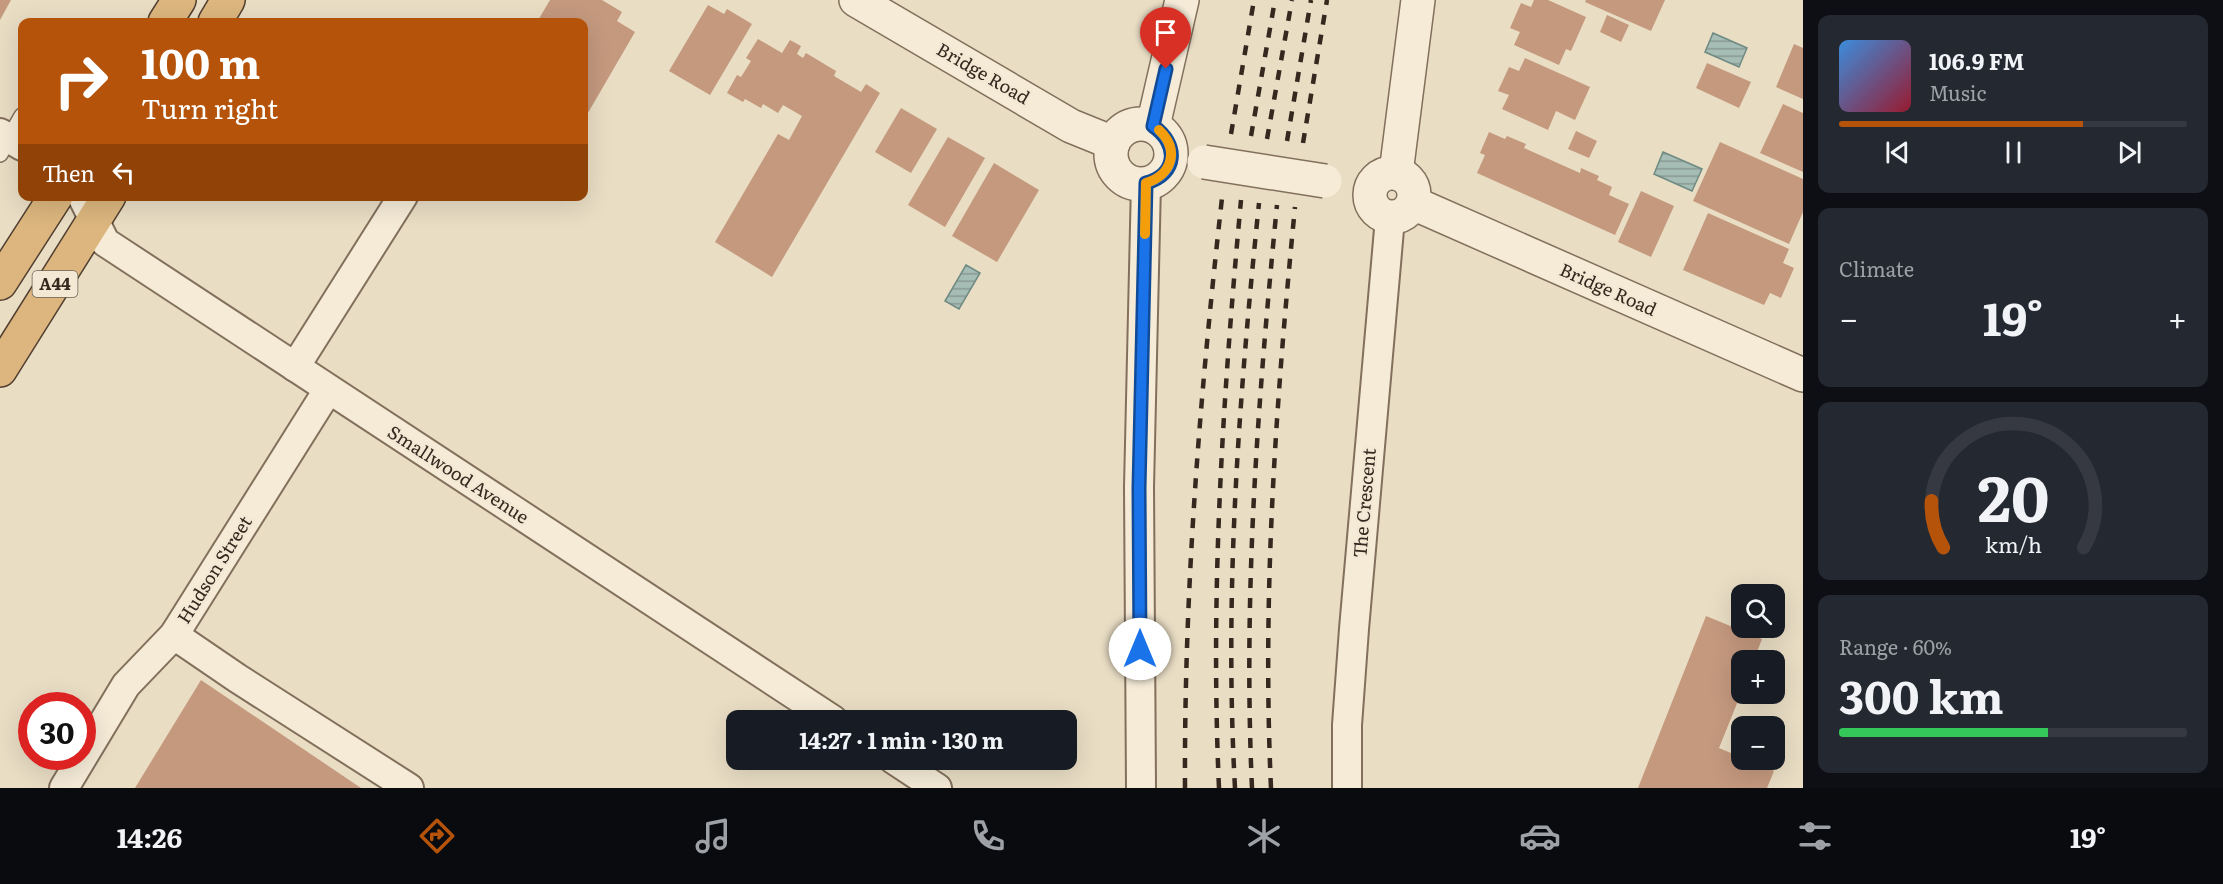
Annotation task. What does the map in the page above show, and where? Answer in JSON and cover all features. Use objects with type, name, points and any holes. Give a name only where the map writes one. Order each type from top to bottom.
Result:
[{"type":"highway","points":[[168,18],[179,0]]},
{"type":"highway","points":[[217,18],[228,0]]},
{"type":"highway","name":"A44","points":[[0,283],[53,201]]},
{"type":"highway","name":"A44","points":[[0,370],[95,204]]},
{"type":"street","name":"Bridge Road","points":[[856,0],[1071,126],[1113,143]]},
{"type":"street","points":[[1153,126],[1182,0]]},
{"type":"street","points":[[1383,181],[1418,0]]},
{"type":"street","points":[[1140,123],[1153,126],[1167,138],[1171,157],[1169,167],[1155,181],[1146,183],[1129,181],[1115,169],[1112,161],[1113,143],[1116,136],[1127,127],[1140,123]]},
{"type":"street","points":[[1171,157],[1325,181],[1383,181],[1402,175],[1412,184],[1414,197],[1401,211]]},
{"type":"street","points":[[1141,788],[1139,488],[1146,183]]},
{"type":"street","points":[[295,367],[401,201]]},
{"type":"street","name":"Smallwood Avenue","points":[[95,204],[105,242],[818,710]]},
{"type":"street","name":"Bridge Road","points":[[1401,211],[1803,375]]},
{"type":"street","name":"The Crescent","points":[[1347,788],[1347,725],[1354,629],[1401,211]]},
{"type":"street","name":"Hudson Street","points":[[328,390],[174,634],[237,678],[409,788]]},
{"type":"street","points":[[64,788],[126,685],[174,634]]},
{"type":"street","points":[[910,770],[937,788]]},
{"type":"water","points":[[1713,33],[1747,48],[1739,67],[1705,52]]},
{"type":"water","points":[[1663,152],[1702,169],[1692,191],[1654,174]]},
{"type":"water","points":[[966,265],[980,273],[959,309],[945,301]]},
{"type":"building","points":[[0,0],[11,0],[0,20]]},
{"type":"building","points":[[550,0],[602,0],[622,12],[617,21],[635,32],[588,113],[588,18],[539,18]]},
{"type":"building","points":[[1534,0],[1548,0],[1586,17],[1571,51],[1566,49],[1559,65],[1514,45],[1520,32],[1510,28],[1521,3],[1531,7]]},
{"type":"building","points":[[1586,0],[1665,0],[1651,31],[1585,2]]},
{"type":"building","points":[[708,5],[724,14],[727,9],[752,24],[710,95],[669,71]]},
{"type":"building","points":[[1607,15],[1629,25],[1621,42],[1600,32]]},
{"type":"building","points":[[758,39],[782,53],[790,40],[801,46],[797,54],[803,58],[806,53],[836,71],[834,76],[861,92],[866,84],[880,93],[772,277],[715,242],[778,134],[789,140],[802,116],[783,105],[778,113],[763,104],[761,108],[727,93],[737,75],[741,77],[751,61],[746,58]]},
{"type":"building","points":[[1794,44],[1803,48],[1803,99],[1776,87]]},
{"type":"building","points":[[1525,58],[1590,87],[1575,120],[1556,111],[1548,130],[1502,109],[1509,95],[1498,91],[1509,67],[1519,71]]},
{"type":"building","points":[[1707,63],[1751,82],[1739,108],[1696,88]]},
{"type":"building","points":[[1783,104],[1803,113],[1803,172],[1760,153]]},
{"type":"building","points":[[901,108],[937,129],[911,173],[875,152]]},
{"type":"building","points":[[1576,131],[1597,141],[1589,158],[1568,149]]},
{"type":"building","points":[[1489,132],[1526,144],[1524,148],[1580,173],[1581,168],[1599,176],[1597,180],[1612,187],[1609,195],[1629,204],[1615,235],[1477,173],[1485,155],[1480,153]]},
{"type":"building","points":[[948,137],[985,158],[945,227],[908,205]]},
{"type":"building","points":[[1720,142],[1803,179],[1803,212],[1789,244],[1693,201]]},
{"type":"building","points":[[994,163],[1039,190],[997,262],[952,236]]},
{"type":"building","points":[[1641,191],[1674,206],[1651,257],[1618,242]]},
{"type":"building","points":[[1708,213],[1789,249],[1783,263],[1794,268],[1781,298],[1770,293],[1764,305],[1683,270]]},
{"type":"building","points":[[1706,616],[1731,626],[1731,638],[1762,639],[1758,650],[1731,650],[1731,704],[1737,704],[1719,748],[1731,753],[1731,770],[1774,771],[1767,788],[1638,788]]},
{"type":"building","points":[[201,680],[361,788],[135,788]]},
{"type":"railway","points":[[1231,134],[1254,0]]},
{"type":"railway","points":[[1251,136],[1275,0]]},
{"type":"railway","points":[[1267,139],[1292,0]]},
{"type":"railway","points":[[1287,141],[1311,0]]},
{"type":"railway","points":[[1303,143],[1327,0]]},
{"type":"railway","points":[[1185,788],[1190,566],[1200,419],[1222,198]]},
{"type":"railway","points":[[1219,788],[1217,567],[1224,420],[1241,200]]},
{"type":"railway","points":[[1235,788],[1231,642],[1232,568],[1245,349],[1259,203]]},
{"type":"railway","points":[[1252,788],[1249,642],[1254,496],[1277,205]]},
{"type":"railway","points":[[1271,788],[1268,643],[1272,498],[1295,207]]},
{"type":"slow traffic","points":[[1145,234],[1146,183],[1155,181],[1163,175],[1169,167],[1171,157],[1171,148],[1167,138],[1159,130]]},
{"type":"route","points":[[1140,649],[1139,488],[1146,183],[1155,181],[1163,175],[1169,167],[1171,157],[1171,148],[1167,138],[1153,126],[1166,69]]}]
